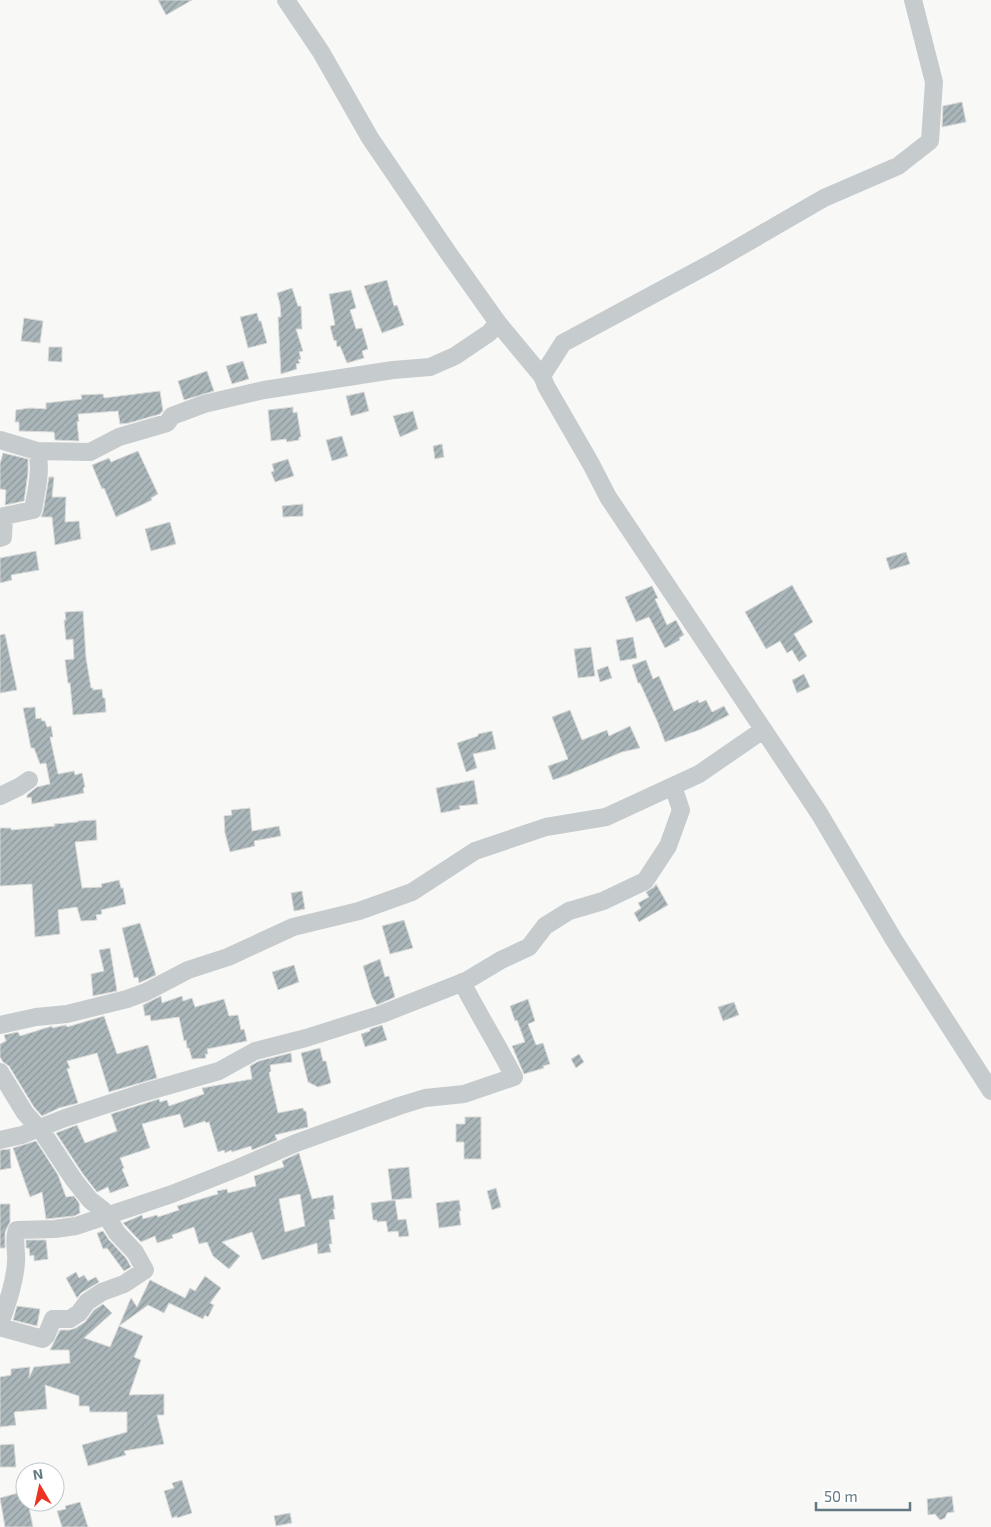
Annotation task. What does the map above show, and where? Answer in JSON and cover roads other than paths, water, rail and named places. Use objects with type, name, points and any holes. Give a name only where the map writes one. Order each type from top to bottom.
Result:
[{"type":"street","points":[[286,0],[321,52],[370,138],[498,323],[542,376],[592,464],[608,498],[819,813],[894,940],[991,1092]]},
{"type":"street","points":[[542,376],[563,343],[717,260],[824,198],[898,166],[930,141],[934,82],[913,0]]},
{"type":"street","points":[[0,440],[37,451],[90,452],[119,437],[167,422],[172,416],[204,404],[264,390],[393,370],[430,367],[455,356],[489,333],[498,323]]},
{"type":"street","points":[[0,538],[3,537],[4,516],[34,510],[39,472],[37,451]]},
{"type":"street","points":[[0,1025],[36,1017],[67,1014],[127,999],[146,992],[188,970],[228,957],[293,927],[359,911],[412,892],[475,851],[546,827],[606,817],[699,774],[764,730]]},
{"type":"street","points":[[0,796],[29,780]]},
{"type":"street","points":[[0,1140],[22,1135],[65,1118],[142,1093],[219,1071],[255,1051],[306,1038],[382,1014],[462,982],[529,947],[545,926],[569,911],[603,901],[645,881],[668,846],[681,810],[673,786]]},
{"type":"street","points":[[0,1072],[25,1114],[39,1129],[90,1200],[103,1210],[107,1216],[117,1233],[135,1252],[144,1270],[124,1284],[102,1292],[87,1302],[79,1313],[70,1320],[53,1319],[43,1339],[4,1328],[0,1324],[13,1282],[16,1262],[15,1236],[17,1230],[55,1229],[76,1226],[107,1216],[180,1191],[296,1143],[399,1106],[425,1098],[464,1094],[514,1077],[462,982]]}]
